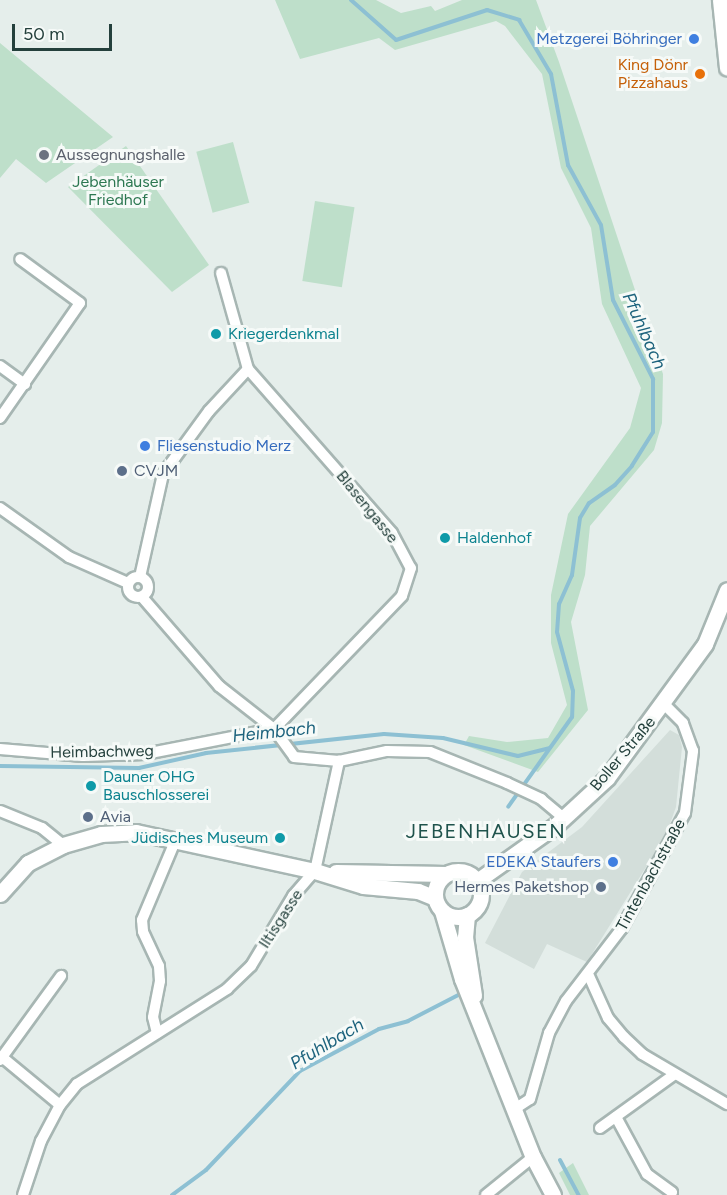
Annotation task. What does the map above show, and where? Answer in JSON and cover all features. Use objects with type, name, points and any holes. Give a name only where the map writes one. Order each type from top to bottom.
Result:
[{"type":"main road","points":[[720,0],[727,68]]},
{"type":"main road","name":"Boller Straße","points":[[477,881],[564,818],[607,778],[664,704],[722,618],[727,590]]},
{"type":"main road","points":[[0,894],[28,863],[63,845],[112,833],[176,839],[315,871],[363,886],[418,891],[454,917],[467,915],[479,903],[477,881],[460,871],[446,874],[315,871]]},
{"type":"main road","points":[[446,874],[437,884],[438,904],[462,980],[475,1007],[513,1110],[550,1190]]},
{"type":"main road","points":[[467,915],[465,937],[475,1007]]},
{"type":"street","points":[[0,418],[80,303],[20,259]]},
{"type":"street","points":[[140,577],[163,474],[209,411],[248,369],[221,273]]},
{"type":"street","points":[[0,366],[25,384]]},
{"type":"street","name":"Blasengasse","points":[[248,369],[388,529],[411,568],[402,596],[275,731]]},
{"type":"street","points":[[0,508],[69,557],[128,583]]},
{"type":"street","points":[[128,583],[140,577]]},
{"type":"street","points":[[140,577],[149,586],[142,597]]},
{"type":"street","points":[[128,583],[130,593],[142,597],[219,686],[275,731],[300,760],[339,761],[387,751],[414,750],[446,756],[540,800],[564,818]]},
{"type":"street","name":"Tintenbachstraße","points":[[513,1110],[530,1100],[549,1033],[566,1001],[589,976],[622,928],[686,813],[693,751],[683,723],[664,704]]},
{"type":"street","name":"Heimbachweg","points":[[0,749],[83,756],[145,754],[275,731]]},
{"type":"street","name":"Iltisgasse","points":[[20,1194],[60,1105],[87,1074],[227,988],[251,966],[293,896],[315,871],[339,761]]},
{"type":"street","points":[[0,811],[42,828],[63,845]]},
{"type":"street","points":[[157,1033],[153,1017],[160,981],[159,966],[143,931],[142,920],[176,839]]},
{"type":"street","points":[[60,1105],[1,1059],[61,976]]},
{"type":"street","points":[[589,976],[608,1018],[624,1037],[675,1074],[727,1104]]},
{"type":"street","points":[[600,1128],[675,1074]]},
{"type":"street","points":[[616,1117],[647,1174],[672,1192]]},
{"type":"street","points":[[486,1195],[533,1157]]},
{"type":"shaded area","points":[[670,730],[679,735],[682,747],[676,807],[666,835],[587,962],[547,944],[534,969],[485,943],[522,872],[582,827]]},
{"type":"green space","points":[[275,0],[376,0],[401,13],[431,6],[435,11],[462,0],[536,0],[559,62],[663,374],[662,423],[654,450],[590,526],[585,575],[571,622],[588,710],[538,772],[464,745],[469,736],[507,742],[548,738],[567,705],[551,643],[551,595],[568,514],[630,428],[641,388],[602,304],[591,228],[561,168],[542,74],[505,26],[496,21],[395,50],[379,38],[300,59]]},
{"type":"green space","name":"Jebenhäuser Friedhof","points":[[0,43],[113,137],[46,183],[16,159],[0,178]]},
{"type":"green space","points":[[233,142],[249,203],[213,213],[196,152]]},
{"type":"green space","name":"Jebenhäuser Friedhof","points":[[126,146],[209,265],[172,292],[68,187]]},
{"type":"green space","points":[[315,201],[355,207],[342,287],[302,281]]},
{"type":"green space","points":[[573,1163],[589,1195],[570,1195],[559,1173]]},
{"type":"waterway","name":"Pfuhlbach","points":[[351,0],[396,40],[487,10],[519,20],[551,74],[568,165],[601,225],[613,300],[653,379],[653,432],[632,466],[615,485],[589,503],[580,518],[572,575],[559,604],[557,632],[573,691],[572,717],[508,807]]},
{"type":"waterway","name":"Heimbach","points":[[0,766],[139,768],[206,753],[384,734],[443,738],[518,756],[549,748]]},
{"type":"waterway","name":"Pfuhlbach","points":[[172,1195],[206,1170],[300,1071],[379,1029],[408,1021],[462,993]]},
{"type":"waterway","points":[[560,1160],[579,1195]]},
{"type":"place","name":"Metzgerei Böhringer","points":[[694,39]]},
{"type":"place","name":"King Dönr Pizzahaus","points":[[700,74]]},
{"type":"place","name":"Aussegnungshalle","points":[[44,155]]},
{"type":"place","name":"Kriegerdenkmal","points":[[216,334]]},
{"type":"place","name":"Fliesenstudio Merz","points":[[145,446]]},
{"type":"place","name":"CVJM","points":[[122,471]]},
{"type":"place","name":"Haldenhof","points":[[445,538]]},
{"type":"place","name":"Dauner OHG Bauschlosserei","points":[[91,786]]},
{"type":"place","name":"Avia","points":[[88,817]]},
{"type":"place","name":"Jüdisches Museum","points":[[280,838]]},
{"type":"place","name":"EDEKA Staufers","points":[[613,862]]},
{"type":"place","name":"Hermes Paketshop","points":[[601,887]]},
{"type":"district","name":"JEBENHAUSEN","points":[[486,831]]}]
